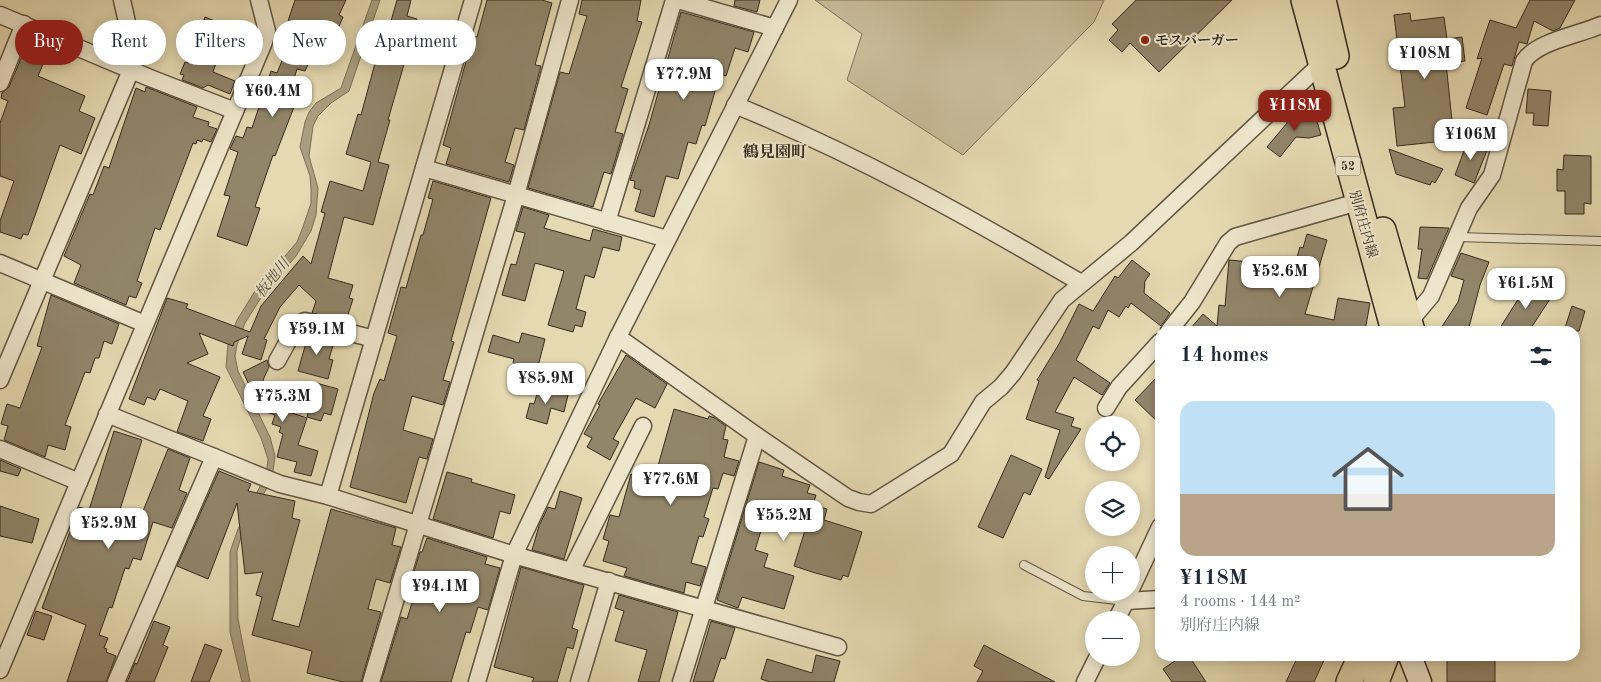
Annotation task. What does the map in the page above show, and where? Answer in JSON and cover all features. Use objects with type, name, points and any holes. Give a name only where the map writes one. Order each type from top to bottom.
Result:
[{"type":"main road","name":"別府庄内線","points":[[1304,0],[1358,202],[1404,326]]},
{"type":"main road","name":"別府庄内線","points":[[1324,0],[1404,326]]},
{"type":"main road","points":[[1349,682],[1358,661]]},
{"type":"main road","points":[[1376,682],[1384,661]]},
{"type":"street","points":[[0,380],[132,70],[134,53],[122,0]]},
{"type":"street","points":[[0,670],[266,35],[259,0]]},
{"type":"street","points":[[328,496],[473,0]]},
{"type":"street","points":[[371,682],[516,195],[570,0]]},
{"type":"street","points":[[607,222],[674,0]]},
{"type":"street","points":[[678,0],[775,28]]},
{"type":"street","points":[[477,682],[514,555],[618,337],[789,0]]},
{"type":"street","points":[[0,15],[15,21]]},
{"type":"street","points":[[1407,326],[1431,296],[1469,208],[1492,175],[1521,66],[1527,56],[1542,46],[1601,25]]},
{"type":"street","points":[[0,83],[15,46]]},
{"type":"street","points":[[83,49],[235,111]]},
{"type":"street","points":[[618,337],[848,498],[865,504],[877,502],[951,454],[983,402],[1007,380],[1062,300],[1131,243],[1321,64]]},
{"type":"street","points":[[735,105],[827,144],[892,176],[965,215],[1081,283]]},
{"type":"street","points":[[424,168],[667,239]]},
{"type":"street","points":[[1173,326],[1186,311],[1228,242],[1235,237],[1358,202]]},
{"type":"street","points":[[0,263],[146,324]]},
{"type":"street","points":[[278,361],[297,325],[305,321],[374,339]]},
{"type":"street","points":[[1106,408],[1119,387],[1155,347]]},
{"type":"street","points":[[107,414],[280,484],[328,496],[514,555],[838,646]]},
{"type":"street","points":[[571,571],[643,426]]},
{"type":"street","points":[[681,682],[757,436]]},
{"type":"street","points":[[0,449],[79,482]]},
{"type":"street","points":[[116,682],[214,457]]},
{"type":"street","points":[[1140,570],[1155,538]]},
{"type":"street","points":[[579,682],[609,582]]},
{"type":"street","points":[[1140,596],[1155,598]]},
{"type":"street","points":[[1412,661],[1420,682]]},
{"type":"street","points":[[1085,682],[1093,666]]},
{"type":"street","points":[[0,680],[6,682]]},
{"type":"lane","points":[[1455,237],[1601,241]]},
{"type":"lane","points":[[1024,565],[1085,596]]},
{"type":"shaded area","points":[[815,0],[1104,0],[1094,22],[963,155],[847,80],[862,34]]},
{"type":"water","points":[[372,0],[380,0],[373,20],[365,20]]},
{"type":"water","name":"板地川","points":[[356,45],[356,65],[358,65],[349,91],[331,103],[318,116],[313,126],[309,156],[318,188],[316,215],[311,231],[296,256],[262,296],[245,323],[235,356],[238,371],[270,437],[275,456],[272,479],[243,530],[237,551],[238,619],[250,682],[242,682],[230,632],[230,552],[238,529],[266,475],[268,459],[261,438],[226,367],[228,343],[237,320],[255,291],[297,242],[311,203],[310,176],[300,147],[305,122],[309,112],[316,103],[341,88]]},
{"type":"building","points":[[295,0],[346,0],[339,15],[343,17],[342,20],[288,20]]},
{"type":"building","points":[[397,0],[411,0],[407,16],[417,20],[391,20]]},
{"type":"building","points":[[487,0],[542,0],[552,3],[535,65],[541,66],[524,130],[515,128],[505,162],[514,165],[509,182],[446,164],[451,148],[443,145],[465,65],[476,65],[477,37]]},
{"type":"building","points":[[582,0],[641,0],[637,21],[642,22],[621,87],[628,89],[615,132],[623,134],[611,174],[604,172],[593,207],[528,188],[560,72],[569,74],[587,16],[579,14]]},
{"type":"building","points":[[735,0],[760,0],[757,12],[734,6]]},
{"type":"building","points":[[1136,0],[1232,0],[1159,72],[1130,43],[1122,52],[1109,40],[1118,30],[1112,24]]},
{"type":"building","points":[[1530,0],[1575,0],[1560,28],[1553,31],[1534,21],[1527,44],[1519,42],[1512,66],[1504,64],[1487,115],[1466,108],[1482,58],[1477,59],[1490,20],[1516,28]]},
{"type":"building","points":[[681,12],[754,32],[748,52],[735,48],[726,76],[720,74],[705,126],[702,125],[696,144],[688,142],[678,179],[666,176],[654,217],[635,211],[641,190],[634,188],[635,181],[630,180],[649,125]]},
{"type":"building","points":[[1410,13],[1411,21],[1444,17],[1447,39],[1462,37],[1465,61],[1446,63],[1454,140],[1397,146],[1393,108],[1405,107],[1394,15]]},
{"type":"building","points":[[18,65],[43,65],[38,76],[85,96],[79,111],[95,118],[81,154],[60,145],[28,235],[23,234],[21,239],[0,232],[0,221],[14,181],[0,176],[0,123],[8,101],[1,98],[2,93],[9,87]]},
{"type":"building","points":[[184,65],[215,65],[213,72],[235,81],[230,94],[208,85],[203,88],[182,80],[184,75],[180,74]]},
{"type":"building","points":[[280,65],[308,65],[305,71],[297,69],[286,104],[294,107],[275,156],[273,155],[255,207],[260,208],[247,246],[217,236],[230,196],[224,195],[238,152],[230,149],[236,136],[243,138],[247,127],[252,128],[271,71],[277,73]]},
{"type":"building","points":[[375,65],[404,65],[378,162],[389,165],[373,225],[344,217],[328,278],[353,285],[349,298],[353,299],[346,321],[312,313],[316,301],[299,285],[280,307],[264,339],[267,340],[261,360],[242,354],[248,336],[234,342],[233,346],[199,333],[208,354],[187,363],[220,377],[203,416],[211,419],[203,441],[177,432],[188,401],[160,389],[155,400],[147,397],[144,405],[129,399],[167,298],[188,304],[186,308],[250,332],[261,306],[303,256],[311,264],[325,213],[321,212],[330,181],[363,191],[371,162],[346,154],[358,114],[361,115]]},
{"type":"building","points":[[146,87],[197,107],[193,117],[209,122],[208,126],[217,129],[211,142],[203,139],[202,142],[197,140],[196,144],[193,143],[160,230],[155,228],[137,281],[142,283],[136,298],[129,296],[126,305],[74,283],[81,265],[64,256],[90,194],[93,195],[104,166],[109,168],[136,88],[145,92]]},
{"type":"building","points":[[1528,89],[1551,91],[1548,126],[1533,125],[1534,113],[1526,113]]},
{"type":"building","points":[[1314,111],[1321,135],[1309,138],[1296,137],[1280,157],[1267,147],[1287,123],[1286,119]]},
{"type":"building","points":[[1468,140],[1488,148],[1474,183],[1455,175]]},
{"type":"building","points":[[1389,149],[1443,169],[1435,183],[1432,181],[1430,185],[1396,174]]},
{"type":"building","points":[[1564,155],[1591,156],[1591,204],[1584,203],[1584,214],[1565,214],[1565,191],[1557,191],[1557,169],[1563,170]]},
{"type":"building","points":[[433,181],[491,198],[451,341],[454,342],[443,380],[450,382],[443,405],[412,396],[403,430],[433,439],[427,459],[419,457],[406,503],[350,487],[374,393],[380,379],[384,381],[397,336],[388,333],[401,287],[406,288],[421,235],[423,235],[433,199],[428,198]]},
{"type":"building","points":[[523,207],[549,215],[544,228],[590,241],[593,229],[622,237],[619,251],[603,247],[594,278],[585,275],[576,309],[586,312],[582,327],[575,325],[573,332],[548,325],[564,271],[535,263],[525,301],[502,295],[511,264],[516,265],[525,233],[516,231]]},
{"type":"building","points":[[1420,227],[1449,228],[1427,279],[1418,278],[1422,249],[1418,249]]},
{"type":"building","points":[[1307,234],[1327,240],[1305,314],[1334,320],[1338,298],[1370,303],[1366,326],[1217,326],[1219,305],[1225,306],[1229,260],[1285,265],[1286,261],[1295,264],[1300,247],[1303,248]]},
{"type":"building","points":[[1461,253],[1489,262],[1480,285],[1469,326],[1442,326],[1458,302],[1464,280],[1451,276]]},
{"type":"building","points":[[1132,260],[1150,274],[1145,281],[1144,293],[1170,313],[1161,326],[1131,303],[1128,308],[1126,306],[1119,317],[1108,310],[1099,329],[1093,326],[1076,360],[1110,383],[1102,395],[1074,377],[1055,412],[1074,418],[1071,426],[1081,429],[1049,479],[1045,477],[1060,430],[1026,419],[1039,381],[1037,380],[1059,344],[1079,304],[1093,311],[1115,276],[1118,278]]},
{"type":"building","points":[[1529,282],[1552,296],[1532,326],[1501,326]]},
{"type":"building","points":[[51,295],[119,324],[112,344],[104,341],[99,358],[95,358],[90,373],[85,372],[65,425],[71,427],[65,450],[48,445],[45,457],[4,440],[8,426],[1,424],[7,404],[20,408],[42,347],[37,346]]},
{"type":"building","points":[[1572,306],[1585,311],[1580,328],[1580,326],[1566,326]]},
{"type":"building","points":[[1203,314],[1217,326],[1193,326]]},
{"type":"building","points":[[309,332],[335,339],[329,359],[333,360],[328,379],[298,371]]},
{"type":"building","points":[[522,333],[545,339],[537,370],[513,363],[514,359],[488,352],[493,335],[519,343]]},
{"type":"building","points":[[626,355],[667,384],[655,408],[636,398],[613,439],[619,442],[610,460],[587,447],[592,438],[584,434],[600,405],[598,404]]},
{"type":"building","points":[[267,360],[269,367],[263,380],[277,408],[307,418],[298,445],[318,451],[311,476],[294,472],[297,462],[277,457],[283,434],[279,432],[281,427],[272,424],[275,415],[261,410],[243,372]]},
{"type":"building","points":[[1155,379],[1155,419],[1135,400]]},
{"type":"building","points":[[316,383],[338,389],[331,415],[324,413],[321,421],[307,417]]},
{"type":"building","points":[[539,387],[568,395],[564,412],[551,408],[547,424],[526,418],[530,403],[534,404]]},
{"type":"building","points":[[674,409],[708,419],[709,416],[726,426],[723,439],[728,440],[724,457],[739,461],[734,476],[723,473],[718,489],[713,488],[704,517],[709,519],[703,537],[699,536],[691,563],[706,567],[700,586],[686,582],[684,593],[624,576],[627,568],[603,561],[609,541],[603,539],[610,515],[619,517],[631,474],[654,480]]},
{"type":"building","points":[[114,431],[142,440],[117,519],[137,526],[168,449],[190,458],[179,490],[187,493],[172,528],[153,522],[141,560],[133,558],[129,569],[125,568],[112,608],[109,607],[99,635],[108,638],[104,648],[107,649],[106,652],[116,656],[106,682],[67,682],[86,625],[42,608],[79,507],[89,510]]},
{"type":"building","points":[[1011,455],[1042,469],[1030,495],[1024,492],[1003,538],[978,527]]},
{"type":"building","points":[[0,460],[21,469],[18,476],[0,471]]},
{"type":"building","points":[[759,462],[784,470],[782,476],[810,485],[807,493],[816,495],[813,505],[827,509],[824,520],[862,532],[848,577],[843,575],[841,580],[812,572],[794,566],[809,517],[769,505],[755,550],[768,554],[764,567],[794,576],[784,609],[742,597],[738,608],[717,600]]},
{"type":"building","points":[[219,471],[251,484],[248,491],[295,501],[292,518],[300,520],[272,620],[299,627],[331,509],[396,528],[392,545],[401,547],[390,583],[376,579],[368,609],[381,612],[361,682],[343,682],[307,673],[312,651],[252,635],[262,597],[256,595],[263,572],[245,574],[237,503],[208,579],[177,566]]},
{"type":"building","points":[[447,472],[472,479],[471,482],[515,495],[510,514],[500,511],[493,538],[433,519]]},
{"type":"building","points":[[560,491],[582,498],[564,559],[532,550],[539,526],[548,507],[555,509]]},
{"type":"building","points":[[0,506],[39,519],[32,543],[0,536]]},
{"type":"building","points":[[427,538],[487,557],[485,564],[500,568],[488,610],[478,607],[470,633],[466,632],[451,682],[381,682],[401,617],[407,619],[416,590],[409,588],[420,552],[422,552]]},
{"type":"building","points":[[521,567],[584,585],[572,628],[578,630],[573,649],[567,647],[557,682],[532,682],[534,678],[494,667]]},
{"type":"building","points":[[619,595],[678,612],[659,682],[638,682],[647,650],[615,641],[624,611],[615,608]]},
{"type":"building","points":[[36,611],[52,616],[44,640],[27,635]]},
{"type":"building","points":[[154,621],[170,627],[163,645],[168,647],[154,682],[127,682],[135,663],[137,664]]},
{"type":"building","points":[[711,621],[735,628],[725,659],[721,658],[713,682],[693,682]]},
{"type":"building","points":[[205,644],[222,650],[209,682],[191,682]]},
{"type":"building","points":[[984,645],[1055,682],[977,682],[983,671],[974,666]]},
{"type":"building","points":[[816,655],[840,661],[834,682],[770,682],[761,679],[767,659],[812,673]]},
{"type":"building","points":[[1175,661],[1192,661],[1206,682],[1172,682],[1163,669]]},
{"type":"building","points":[[1296,661],[1324,661],[1314,682],[1286,682]]},
{"type":"building","points":[[1447,661],[1495,661],[1495,682],[1447,682]]},
{"type":"place","name":"モスバーガー","points":[[1145,40]]},
{"type":"district","name":"鶴見園町","points":[[775,151]]}]
